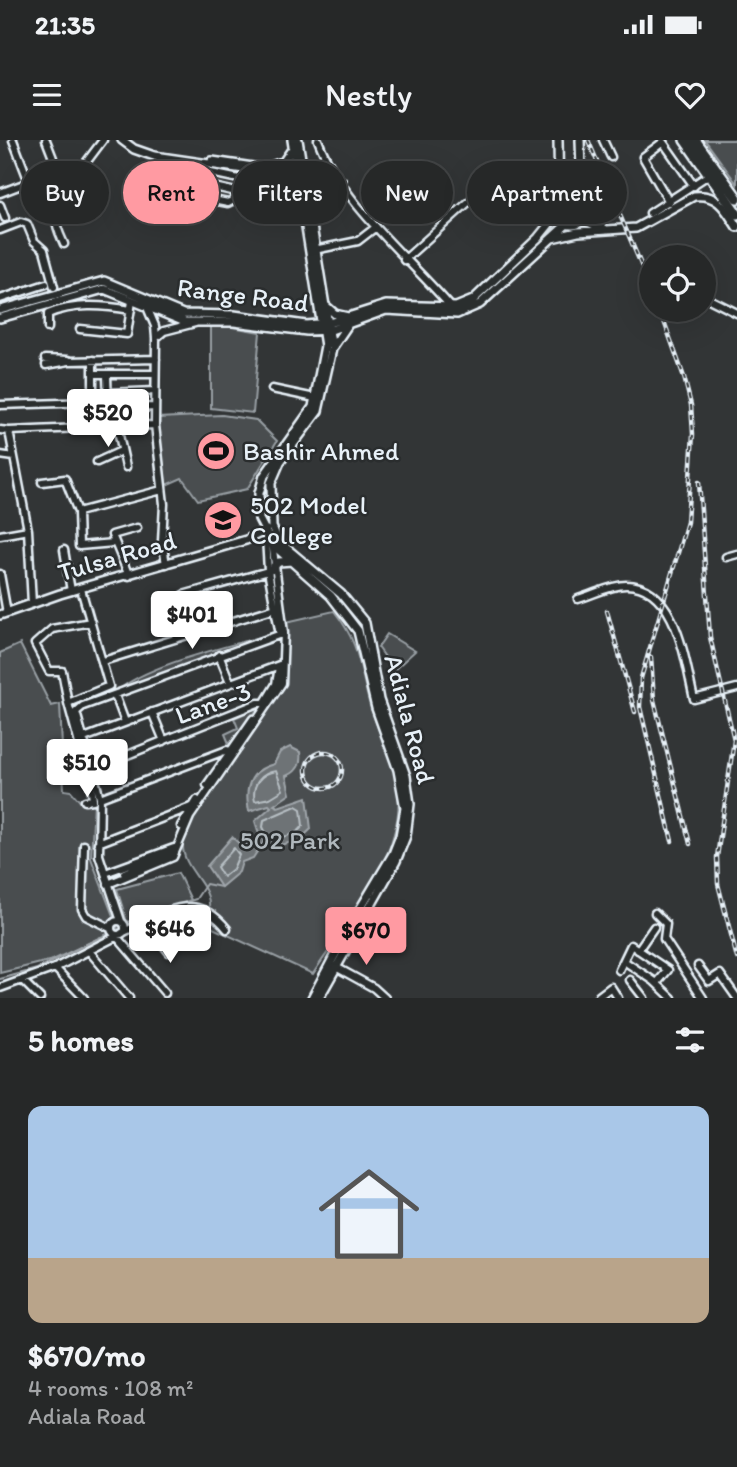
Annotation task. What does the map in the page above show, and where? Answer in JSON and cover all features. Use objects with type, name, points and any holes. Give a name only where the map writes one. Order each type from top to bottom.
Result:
[{"type":"highway","points":[[685,140],[737,214]]},
{"type":"highway","points":[[695,140],[737,198]]},
{"type":"main road","points":[[122,140],[145,154],[233,167]]},
{"type":"main road","points":[[128,140],[155,152],[233,166]]},
{"type":"main road","points":[[298,140],[299,161]]},
{"type":"main road","points":[[558,140],[558,161]]},
{"type":"main road","points":[[580,140],[581,161]]},
{"type":"main road","points":[[284,161],[293,144]]},
{"type":"main road","points":[[548,239],[578,232],[615,232],[636,228],[694,196],[704,195],[720,203],[737,228]]},
{"type":"main road","points":[[246,540],[259,519],[259,493],[264,476],[288,439],[307,419],[329,347],[349,320],[323,305],[305,224]]},
{"type":"main road","points":[[269,535],[271,483],[275,471],[318,411],[329,347],[309,224]]},
{"type":"main road","points":[[545,229],[547,224]]},
{"type":"main road","points":[[454,311],[474,300],[549,224]]},
{"type":"main road","points":[[454,311],[480,304],[548,239],[567,224],[576,224]]},
{"type":"main road","points":[[590,224],[615,232]]},
{"type":"main road","name":"Range Road","points":[[0,310],[104,281],[183,314],[234,315],[306,328],[327,327],[386,305],[454,311]]},
{"type":"main road","points":[[0,318],[98,289],[112,290],[174,320],[306,328],[329,347]]},
{"type":"main road","points":[[306,328],[323,305]]},
{"type":"main road","points":[[259,519],[269,535]]},
{"type":"main road","name":"Tulsa Road","points":[[4,614],[71,591],[269,535]]},
{"type":"main road","name":"Adiala Road","points":[[269,535],[292,561],[331,596],[358,631],[376,708],[402,785],[403,824],[393,854],[332,966],[319,998]]},
{"type":"main road","name":"Adiala Road","points":[[269,535],[341,594],[365,623],[382,708],[408,789],[410,822],[396,861],[332,966]]},
{"type":"main road","points":[[272,569],[279,562],[292,561]]},
{"type":"main road","points":[[312,998],[332,966]]},
{"type":"street","points":[[13,140],[21,161]]},
{"type":"street","points":[[46,140],[54,161]]},
{"type":"street","points":[[89,161],[103,140]]},
{"type":"street","points":[[318,140],[329,161]]},
{"type":"street","points":[[603,140],[611,157]]},
{"type":"street","points":[[670,202],[643,157],[663,142],[694,186]]},
{"type":"street","points":[[650,212],[670,202],[710,174]]},
{"type":"street","points":[[0,193],[21,185]]},
{"type":"street","points":[[232,190],[233,186]]},
{"type":"street","points":[[219,187],[251,195],[225,203],[219,202]]},
{"type":"street","points":[[347,188],[404,260],[454,311]]},
{"type":"street","points":[[404,260],[467,203]]},
{"type":"street","points":[[0,205],[5,218]]},
{"type":"street","points":[[0,230],[21,222],[27,224],[34,241],[44,250],[50,285],[0,299]]},
{"type":"street","points":[[56,224],[64,244]]},
{"type":"street","points":[[314,250],[358,241],[376,227]]},
{"type":"street","points":[[80,329],[127,334],[132,301]]},
{"type":"street","points":[[716,302],[737,313]]},
{"type":"street","points":[[48,328],[48,314],[66,308],[88,305],[131,310]]},
{"type":"street","points":[[147,307],[155,326],[156,338],[155,425],[162,490],[162,541],[166,564]]},
{"type":"street","points":[[156,338],[164,331],[197,323]]},
{"type":"street","points":[[122,374],[123,359]]},
{"type":"street","points":[[46,362],[156,359]]},
{"type":"street","points":[[93,360],[93,427]]},
{"type":"street","points":[[93,374],[155,374]]},
{"type":"street","points":[[107,374],[108,409]]},
{"type":"street","points":[[272,389],[315,398]]},
{"type":"street","points":[[107,393],[155,391]]},
{"type":"street","points":[[0,405],[93,406],[108,409],[155,407]]},
{"type":"street","points":[[123,409],[120,426],[121,450],[126,467]]},
{"type":"street","points":[[0,430],[155,425]]},
{"type":"street","points":[[9,431],[28,530],[32,604]]},
{"type":"street","points":[[97,462],[121,450]]},
{"type":"street","points":[[0,455],[14,457]]},
{"type":"street","points":[[42,482],[65,479],[78,512],[79,546],[114,543]]},
{"type":"street","points":[[78,512],[162,490]]},
{"type":"street","points":[[128,576],[112,535],[137,528]]},
{"type":"street","points":[[0,536],[28,530]]},
{"type":"street","points":[[108,879],[170,859],[194,807],[280,686],[282,633],[269,535]]},
{"type":"street","points":[[64,550],[71,591]]},
{"type":"street","points":[[726,556],[737,554]]},
{"type":"street","points":[[183,595],[272,569]]},
{"type":"street","points":[[0,574],[4,614]]},
{"type":"street","points":[[578,599],[627,585],[650,593],[673,618],[694,699],[737,688]]},
{"type":"street","points":[[68,703],[109,686],[81,589]]},
{"type":"street","points":[[103,661],[278,607]]},
{"type":"street","points":[[85,802],[93,800],[92,792],[62,671],[49,671],[35,644],[52,629],[91,622]]},
{"type":"street","points":[[118,929],[117,912],[98,843],[100,798],[76,712],[282,633]]},
{"type":"street","points":[[219,655],[230,682]]},
{"type":"street","points":[[84,738],[281,664]]},
{"type":"street","points":[[115,695],[125,722]]},
{"type":"street","name":"Lane-3","points":[[92,769],[266,703]]},
{"type":"street","points":[[152,712],[164,741]]},
{"type":"street","points":[[100,798],[232,752]]},
{"type":"street","points":[[98,843],[194,807]]},
{"type":"street","points":[[84,845],[82,909],[86,916],[103,920],[118,929],[165,993]]},
{"type":"street","points":[[108,879],[177,848]]},
{"type":"street","points":[[0,988],[55,968],[104,944],[118,929],[142,924],[179,908],[197,906],[212,912],[227,929]]},
{"type":"street","points":[[103,920],[117,912]]},
{"type":"street","points":[[655,913],[666,924],[664,939],[703,998]]},
{"type":"street","points":[[142,924],[169,951],[188,917]]},
{"type":"street","points":[[638,950],[654,927]]},
{"type":"street","points":[[619,970],[631,946],[668,970],[657,984]]},
{"type":"street","points":[[89,951],[129,998]]},
{"type":"street","points":[[624,961],[672,998]]},
{"type":"street","points":[[332,966],[374,988],[386,998]]},
{"type":"street","points":[[698,966],[709,981],[720,974],[737,998]]},
{"type":"street","points":[[55,968],[84,998]]},
{"type":"street","points":[[22,980],[40,998]]},
{"type":"street","points":[[630,980],[644,998]]},
{"type":"street","points":[[599,996],[611,987],[618,998]]},
{"type":"green space","points":[[705,140],[737,140],[737,184]]},
{"type":"green space","points":[[221,325],[260,332],[253,413],[211,408],[211,326]]},
{"type":"green space","name":"Bashir Ahmed","points":[[222,415],[256,420],[277,441],[247,489],[198,500],[182,478],[166,485],[158,418]]},
{"type":"green space","name":"502 Park","points":[[334,611],[355,647],[371,709],[396,780],[398,814],[393,839],[371,887],[313,974],[206,925],[208,896],[186,861],[183,845],[187,831],[209,792],[279,694],[286,678],[286,622]]},
{"type":"green space","points":[[278,632],[116,692],[149,672],[170,664]]},
{"type":"green space","points":[[387,634],[415,651],[394,670],[378,647]]},
{"type":"green space","points":[[20,644],[51,706],[60,704],[64,790],[71,791],[83,805],[94,803],[91,858],[118,929],[53,960],[0,973],[0,653]]},
{"type":"green space","points":[[259,707],[230,746],[225,734],[238,728],[234,718]]},
{"type":"green space","points":[[178,873],[191,900],[127,922],[117,889]]},
{"type":"water","points":[[290,747],[300,752],[299,764],[296,770],[286,776],[290,794],[274,805],[278,807],[307,797],[311,829],[289,843],[276,845],[264,841],[253,858],[242,862],[239,872],[221,887],[207,866],[232,837],[242,846],[260,837],[255,821],[271,807],[269,805],[249,811],[248,788],[254,775],[274,764],[280,752]]},
{"type":"waterway","points":[[175,906],[196,899],[206,884],[221,887]]},
{"type":"waterway","points":[[129,922],[157,912]]},
{"type":"waterway","points":[[0,979],[37,969],[101,937]]},
{"type":"railway","points":[[588,140],[639,260]]},
{"type":"railway","points":[[664,322],[684,377],[691,405],[693,434],[687,522],[641,678],[640,707],[672,841]]},
{"type":"railway","points":[[699,482],[710,637],[734,740],[717,857],[718,884],[737,958]]},
{"type":"railway","points":[[607,611],[635,712]]},
{"type":"railway","points":[[651,657],[654,700],[690,844]]},
{"type":"railway","points":[[324,752],[337,757],[342,770],[337,783],[324,788],[311,783],[306,770],[311,757],[324,752]]},
{"type":"place","name":"Bashir Ahmed","points":[[216,451]]},
{"type":"place","name":"502 Model College","points":[[223,520]]}]
